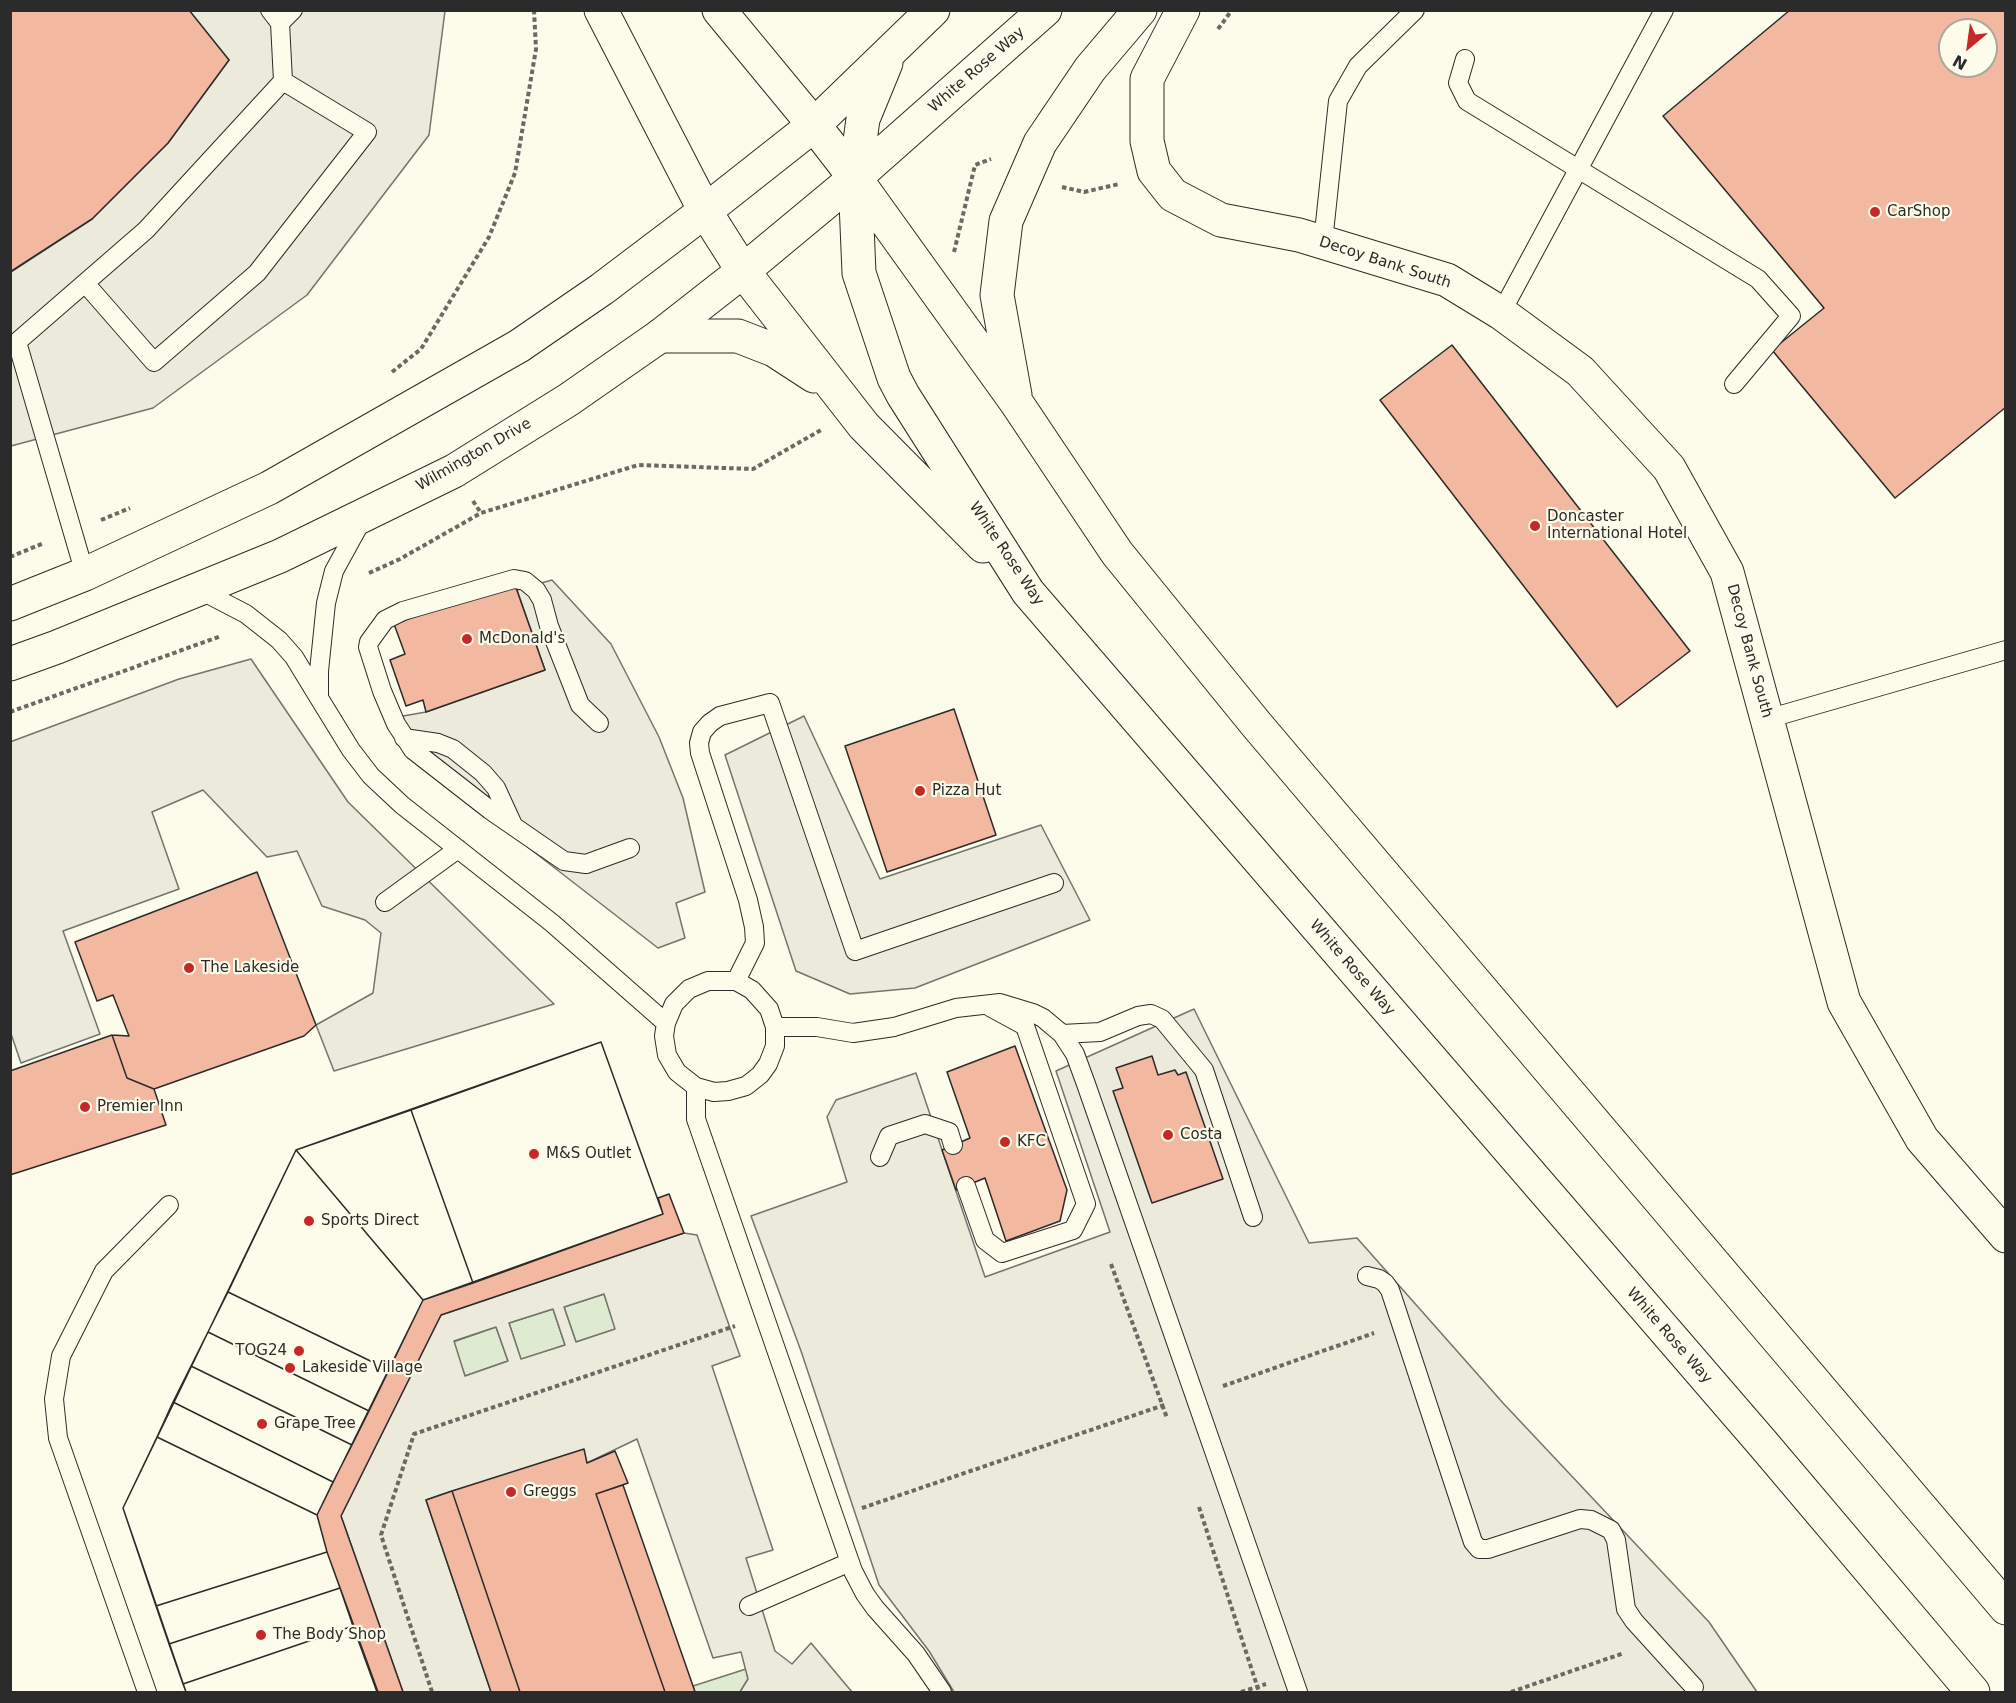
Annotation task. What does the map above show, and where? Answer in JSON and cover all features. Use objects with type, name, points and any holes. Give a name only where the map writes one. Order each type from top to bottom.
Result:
[{"type":"main road","points":[[601,10],[705,211],[743,271],[864,426],[1028,592]]},
{"type":"main road","points":[[719,10],[855,177],[1016,402],[1118,553],[1256,724],[2006,1608]]},
{"type":"main road","name":"White Rose Way","points":[[814,125],[933,10]]},
{"type":"main road","name":"White Rose Way","points":[[855,177],[1045,10]]},
{"type":"main road","points":[[1016,402],[998,295],[1006,221],[1040,143],[1089,69],[1140,10]]},
{"type":"main road","name":"Decoy Bank South","points":[[1183,10],[1147,79],[1147,141],[1154,171],[1173,195],[1221,220],[1311,238],[1447,280],[1501,313],[1580,371],[1669,468],[1727,572],[1844,1002],[1922,1139],[2006,1236]]},
{"type":"main road","name":"White Rose Way","points":[[891,50],[862,119],[855,177],[859,273],[894,378],[903,395],[1028,592],[1974,1692]]},
{"type":"main road","points":[[10,604],[86,574],[269,488],[519,346],[602,289],[814,125]]},
{"type":"main road","name":"Wilmington Drive","points":[[10,664],[280,556],[454,471],[568,400],[660,336],[743,271],[855,177]]},
{"type":"main road","points":[[660,336],[738,336],[774,350],[812,375],[851,410]]},
{"type":"lane","points":[[1311,238],[1338,101],[1358,66],[1415,10]]},
{"type":"lane","points":[[1501,313],[1664,10]]},
{"type":"lane","points":[[86,574],[14,344],[146,230],[283,81],[281,15]]},
{"type":"lane","points":[[1466,59],[1458,83],[1467,101],[1758,279],[1791,316],[1734,384]]},
{"type":"lane","points":[[85,283],[154,362],[257,273],[367,132],[283,81]]},
{"type":"lane","points":[[319,698],[319,671],[326,603],[334,571],[366,514]]},
{"type":"lane","points":[[599,723],[580,705],[549,626],[542,600],[536,590],[525,581],[514,579],[403,611],[385,620],[370,638],[368,647],[382,692],[396,724],[413,750],[514,827],[564,861],[586,864],[630,848]]},
{"type":"lane","points":[[198,589],[246,614],[279,640],[294,657],[351,750],[371,776],[402,805],[552,923],[666,1023]]},
{"type":"lane","points":[[1767,719],[2006,650]]},
{"type":"lane","points":[[736,981],[755,943],[754,927],[748,900],[700,753],[699,743],[702,732],[720,716],[770,704],[855,951],[1053,883]]},
{"type":"lane","points":[[404,738],[438,743],[453,749],[483,773],[496,788],[514,827]]},
{"type":"lane","points":[[385,902],[458,849]]},
{"type":"lane","points":[[708,981],[736,981],[752,990],[769,1009],[775,1027],[775,1046],[768,1064],[760,1075],[746,1086],[728,1092],[714,1092],[696,1087],[677,1072],[667,1055],[664,1036],[666,1023],[674,1004],[689,989],[708,981]]},
{"type":"lane","points":[[775,1027],[818,1027],[853,1033],[894,1027],[956,1008],[1000,1003],[1023,1008],[1043,1018],[1062,1034],[1075,1054],[1086,1084],[1298,1692]]},
{"type":"lane","points":[[966,1186],[985,1240],[1002,1252],[1073,1230],[1086,1204],[1025,1026],[983,1004]]},
{"type":"lane","points":[[1062,1034],[1100,1032],[1151,1014],[1162,1018],[1204,1070],[1253,1217]]},
{"type":"lane","points":[[696,1087],[696,1119],[850,1562],[865,1594],[921,1661],[942,1692]]},
{"type":"lane","points":[[880,1157],[889,1136],[925,1124],[949,1132],[953,1145]]},
{"type":"lane","points":[[147,1692],[58,1438],[54,1399],[61,1356],[104,1271],[169,1205]]},
{"type":"lane","points":[[1367,1276],[1379,1278],[1390,1290],[1473,1542],[1479,1549],[1488,1549],[1580,1519],[1591,1520],[1611,1530],[1616,1540],[1626,1609],[1694,1688]]},
{"type":"lane","points":[[749,1606],[850,1562]]},
{"type":"path","points":[[389,374],[421,349],[489,237],[514,173],[536,50],[534,10]]},
{"type":"path","points":[[454,471],[481,513]]},
{"type":"path","points":[[1111,1264],[1170,1426]]},
{"type":"path","points":[[432,1692],[381,1535],[414,1434],[764,1316]]},
{"type":"path","points":[[836,1517],[1401,1324]]},
{"type":"path","points":[[1195,1498],[1259,1692]]},
{"type":"path","points":[[1511,1692],[1625,1653],[1652,1641]]},
{"type":"green space","points":[[604,1294],[616,1329],[576,1342],[564,1307]]},
{"type":"green space","points":[[553,1309],[565,1345],[521,1360],[509,1323]]},
{"type":"green space","points":[[496,1327],[508,1361],[465,1376],[453,1342]]},
{"type":"green space","points":[[746,1669],[748,1679],[740,1692],[695,1692],[693,1686]]},
{"type":"shaded area","points":[[189,11],[445,11],[429,135],[307,295],[153,408],[11,446],[11,272],[92,219],[168,143],[229,60]]},
{"type":"shaded area","points":[[552,580],[611,644],[659,737],[683,798],[705,892],[676,903],[685,938],[658,948],[405,752],[386,719],[426,712],[545,670],[517,590]]},
{"type":"shaded area","points":[[251,659],[348,802],[554,1004],[334,1071],[316,1025],[373,993],[381,933],[365,920],[322,906],[297,851],[267,857],[203,790],[152,812],[179,889],[63,931],[100,1034],[21,1063],[10,1031],[10,742],[179,679]]},
{"type":"shaded area","points":[[804,716],[880,879],[1041,825],[1090,920],[915,988],[850,994],[796,971],[725,755]]},
{"type":"shaded area","points":[[1194,1009],[1309,1243],[1357,1238],[1503,1403],[1709,1622],[1757,1692],[954,1692],[929,1651],[879,1585],[801,1351],[751,1216],[847,1182],[827,1117],[836,1100],[916,1073],[985,1277],[1110,1232],[1056,1071]]},
{"type":"shaded area","points":[[684,1233],[697,1235],[740,1356],[712,1366],[773,1550],[746,1558],[775,1651],[792,1664],[811,1643],[852,1692],[740,1692],[748,1679],[741,1652],[713,1658],[637,1439],[587,1463],[452,1491],[426,1500],[491,1692],[403,1692],[341,1516],[441,1315]],"holes":[[[604,1294],[615,1329],[576,1342],[564,1307]],[[553,1309],[565,1345],[521,1359],[509,1323]],[[496,1327],[508,1361],[465,1376],[454,1341]]]},
{"type":"building","points":[[10,10],[189,10],[229,60],[168,143],[92,219],[10,272]]},
{"type":"building","name":"CarShop","points":[[1790,10],[2006,10],[2006,407],[1895,498],[1772,350],[1824,308],[1663,116]]},
{"type":"building","name":"Doncaster International Hotel","points":[[1452,345],[1690,651],[1617,707],[1380,400]]},
{"type":"building","name":"McDonald's","points":[[514,582],[545,670],[426,712],[423,700],[406,706],[390,660],[405,654],[394,624]]},
{"type":"building","name":"Pizza Hut","points":[[954,709],[996,835],[887,872],[845,746]]},
{"type":"building","name":"The Lakeside","points":[[257,872],[316,1025],[304,1036],[154,1089],[127,1078],[112,1035],[129,1036],[113,995],[97,1001],[75,942]]},
{"type":"building","name":"Premier Inn","points":[[112,1035],[127,1078],[154,1089],[166,1125],[10,1175],[10,1071]]},
{"type":"building","name":"Lakeside Village","points":[[601,1042],[663,1214],[423,1300],[317,1515],[327,1552],[378,1692],[186,1692],[123,1508],[296,1150]]},
{"type":"building","name":"M&S Outlet","points":[[601,1042],[663,1214],[473,1283],[411,1110]]},
{"type":"building","name":"KFC","points":[[1015,1046],[1067,1190],[1060,1221],[1006,1241],[985,1178],[956,1190],[942,1150],[970,1138],[947,1072]]},
{"type":"building","name":"Costa","points":[[1152,1056],[1158,1075],[1175,1070],[1178,1075],[1186,1072],[1223,1179],[1152,1203],[1113,1091],[1123,1088],[1116,1068]]},
{"type":"building","points":[[411,1110],[473,1283],[423,1300],[296,1150]]},
{"type":"building","name":"Sports Direct","points":[[296,1150],[423,1300],[389,1370],[228,1292]]},
{"type":"building","points":[[669,1194],[684,1233],[441,1315],[341,1516],[403,1692],[378,1692],[327,1552],[317,1515],[423,1300],[663,1214],[658,1198]]},
{"type":"building","name":"TOG24","points":[[228,1292],[389,1370],[369,1411],[208,1332]]},
{"type":"building","points":[[208,1332],[369,1411],[352,1445],[191,1366]]},
{"type":"building","name":"Grape Tree","points":[[191,1366],[352,1445],[333,1482],[173,1402]]},
{"type":"building","points":[[173,1402],[333,1482],[317,1515],[157,1437]]},
{"type":"building","points":[[157,1437],[317,1515],[327,1552],[156,1606],[123,1508]]},
{"type":"building","points":[[584,1449],[587,1463],[615,1451],[628,1483],[596,1494],[665,1692],[520,1692],[452,1491]]},
{"type":"building","points":[[623,1485],[695,1692],[665,1692],[596,1494]]},
{"type":"building","points":[[452,1491],[520,1692],[491,1692],[426,1500]]},
{"type":"building","points":[[327,1552],[340,1588],[169,1644],[156,1606]]},
{"type":"building","name":"The Body Shop","points":[[340,1588],[353,1626],[183,1684],[169,1644]]},
{"type":"building","points":[[353,1626],[377,1692],[186,1692],[183,1684]]},
{"type":"place","name":"CarShop","points":[[1875,212]]},
{"type":"place","name":"Doncaster International Hotel","points":[[1535,526]]},
{"type":"place","name":"McDonald's","points":[[467,639]]},
{"type":"place","name":"Pizza Hut","points":[[920,791]]},
{"type":"place","name":"The Lakeside","points":[[189,968]]},
{"type":"place","name":"Premier Inn","points":[[85,1107]]},
{"type":"place","name":"Costa","points":[[1168,1135]]},
{"type":"place","name":"KFC","points":[[1005,1142]]},
{"type":"place","name":"M&S Outlet","points":[[534,1154]]},
{"type":"place","name":"Sports Direct","points":[[309,1221]]},
{"type":"place","name":"TOG24","points":[[299,1351]]},
{"type":"place","name":"Lakeside Village","points":[[290,1368]]},
{"type":"place","name":"Grape Tree","points":[[262,1424]]},
{"type":"place","name":"Greggs","points":[[511,1492]]},
{"type":"place","name":"The Body Shop","points":[[261,1635]]}]
